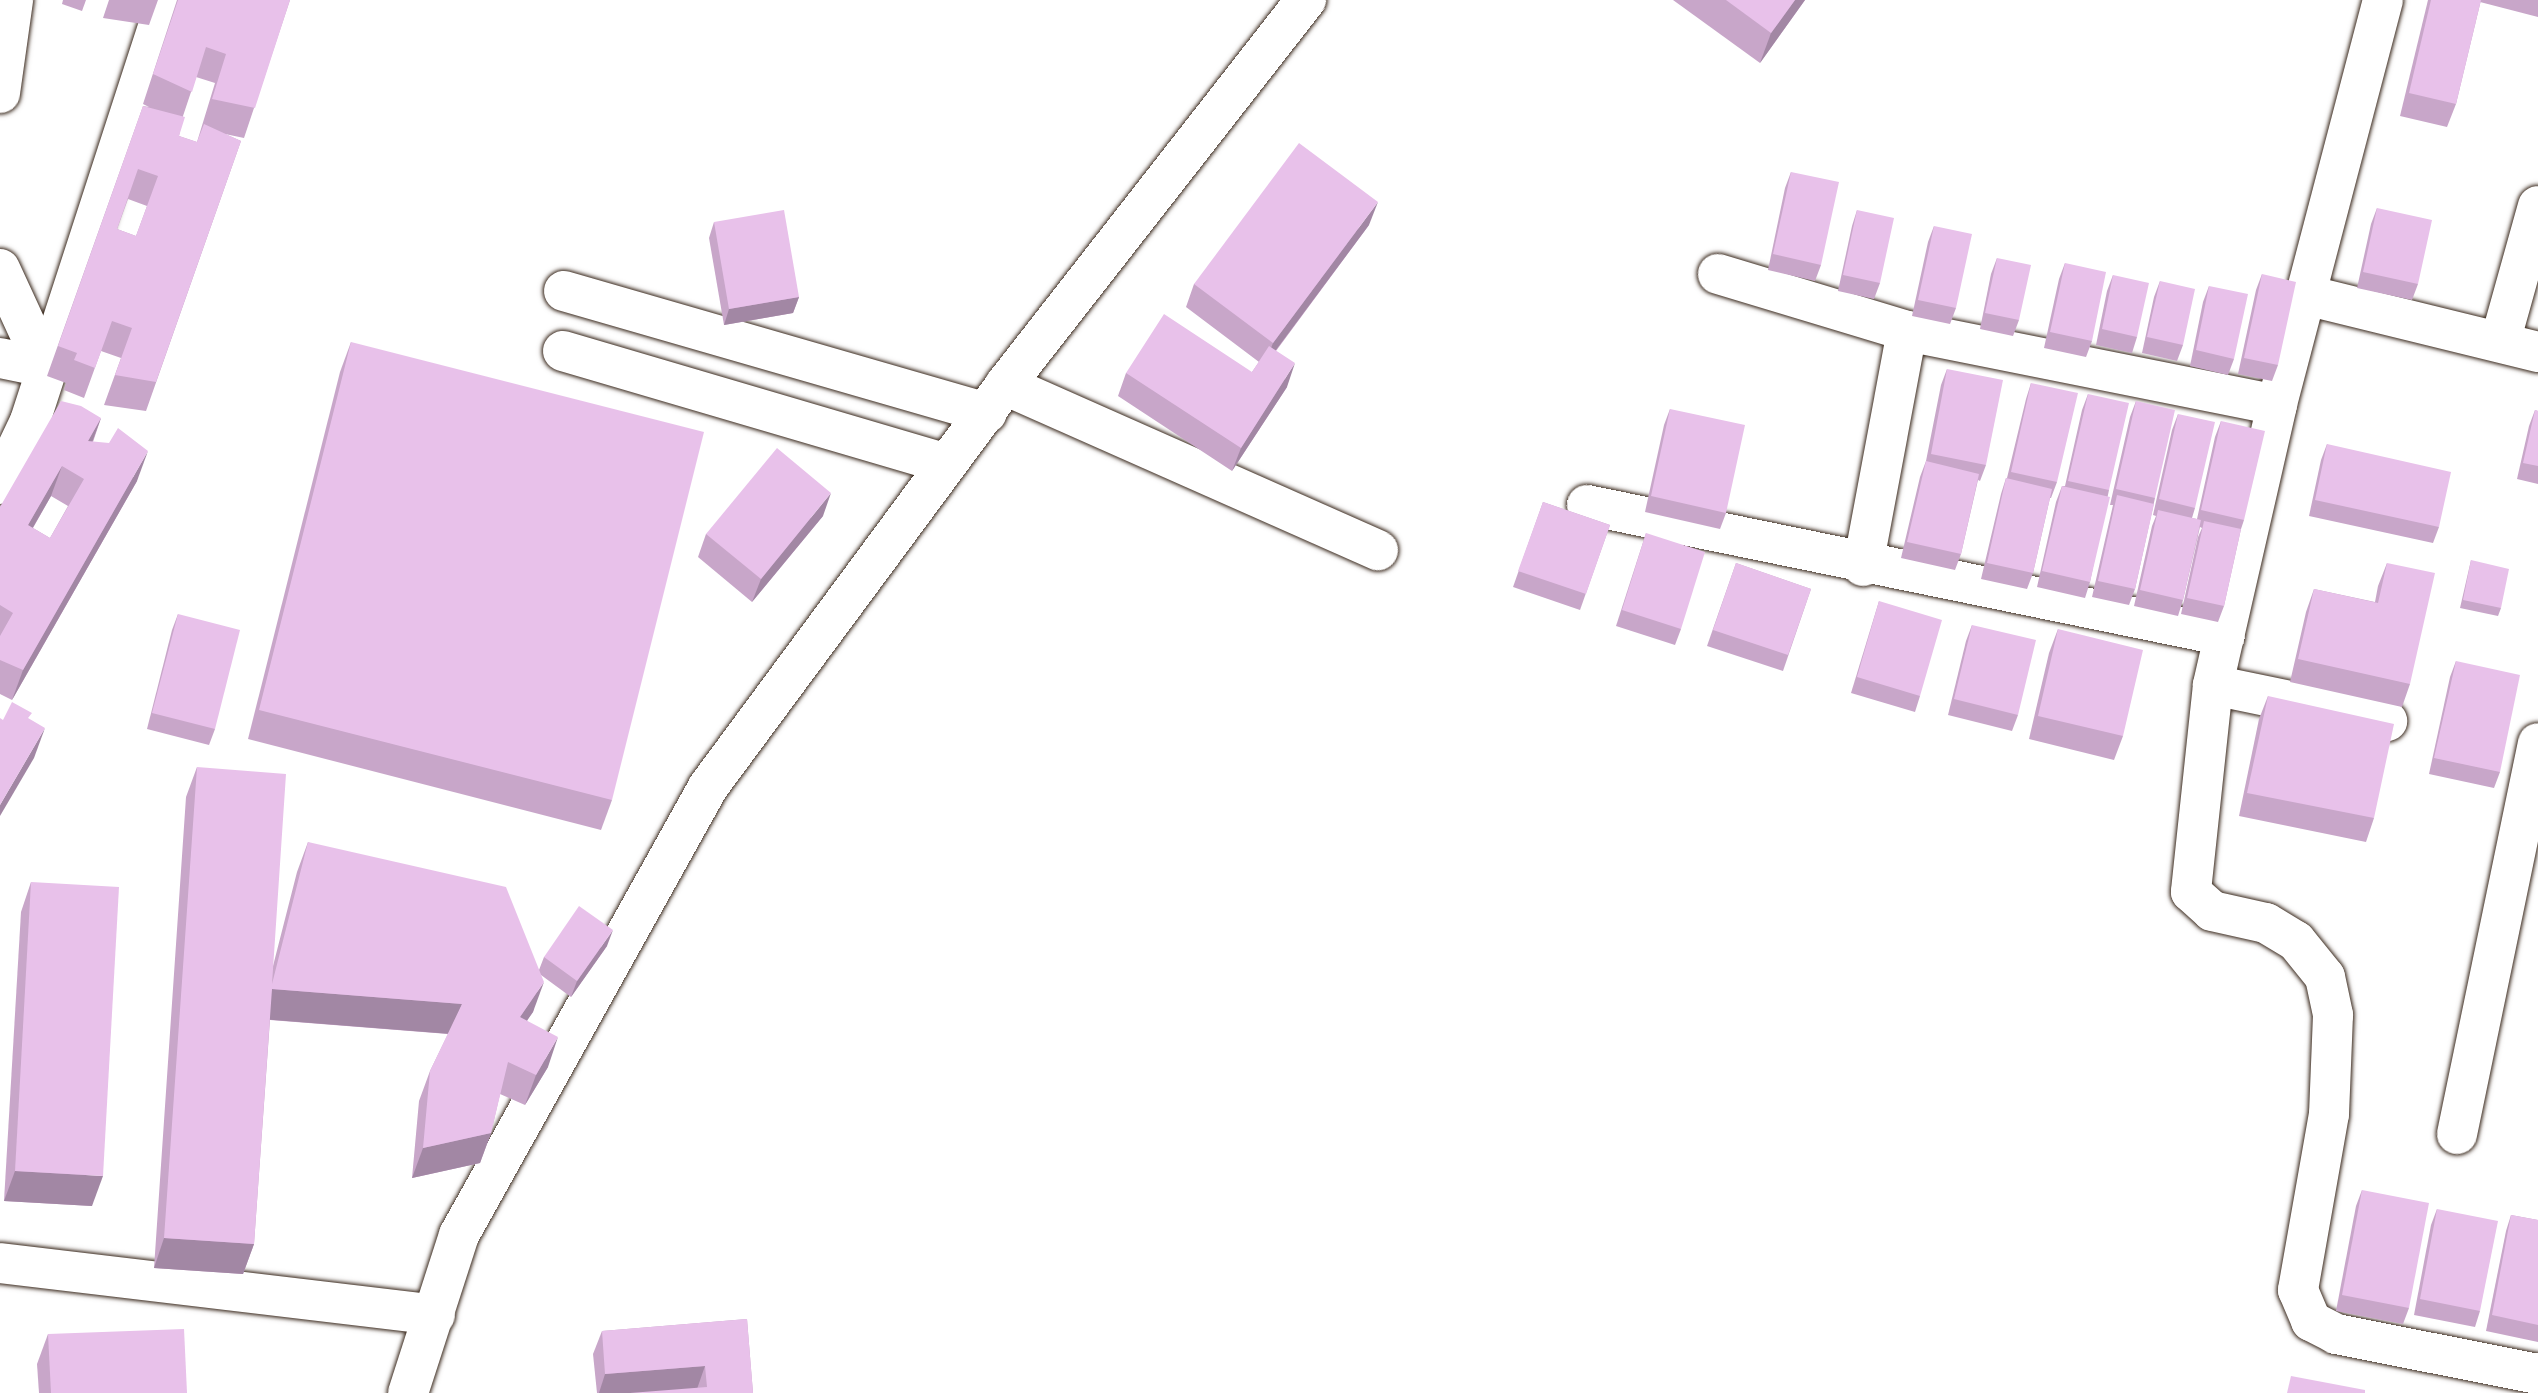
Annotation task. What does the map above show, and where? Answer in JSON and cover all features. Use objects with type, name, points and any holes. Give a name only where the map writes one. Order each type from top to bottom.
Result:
[{"type":"street","points":[[0,484],[45,367],[167,0]]},
{"type":"street","points":[[408,1393],[459,1235],[708,787],[996,399],[1306,0]]},
{"type":"street","points":[[2383,0],[2277,405],[2213,685],[2191,892],[2212,911],[2266,923],[2296,941],[2325,977],[2333,1015],[2329,1114],[2298,1290],[2311,1321],[2336,1334],[2538,1374]]},
{"type":"street","points":[[0,93],[9,1]]},
{"type":"street","points":[[2500,342],[2538,206]]},
{"type":"street","points":[[0,269],[45,367]]},
{"type":"street","points":[[1718,274],[1907,331],[2277,405]]},
{"type":"street","points":[[564,291],[996,399],[1378,550]]},
{"type":"street","points":[[2306,295],[2538,352]]},
{"type":"street","points":[[1863,566],[1907,331]]},
{"type":"street","points":[[563,351],[947,464]]},
{"type":"street","points":[[0,358],[45,367]]},
{"type":"street","points":[[1587,505],[1863,566],[2225,636]]},
{"type":"street","points":[[2213,685],[2387,721]]},
{"type":"street","points":[[2457,1134],[2538,743]]},
{"type":"street","points":[[0,1263],[435,1315]]},
{"type":"building","points":[[178,0],[290,0],[255,108],[212,99],[226,54],[206,47],[192,92],[153,74]]},
{"type":"building","points":[[1726,0],[1795,0],[1771,33]]},
{"type":"building","points":[[2431,0],[2481,0],[2456,104],[2409,93]]},
{"type":"building","points":[[143,106],[185,117],[179,136],[197,142],[204,124],[241,141],[156,382],[115,375],[132,328],[112,321],[95,368],[74,360],[77,353],[58,346]],"holes":[[[138,169],[158,176],[136,236],[117,229]]]},
{"type":"building","points":[[1299,143],[1378,202],[1273,343],[1194,284]]},
{"type":"building","points":[[1791,172],[1839,182],[1821,265],[1773,254]]},
{"type":"building","points":[[2377,208],[2432,220],[2418,284],[2363,272]]},
{"type":"building","points":[[784,210],[799,297],[729,309],[714,222]]},
{"type":"building","points":[[1857,210],[1894,218],[1880,283],[1843,275]]},
{"type":"building","points":[[1934,226],[1972,234],[1956,308],[1918,300]]},
{"type":"building","points":[[1997,258],[2031,265],[2019,320],[1985,313]]},
{"type":"building","points":[[2065,263],[2106,272],[2092,341],[2050,332]]},
{"type":"building","points":[[2262,274],[2296,282],[2278,365],[2244,358]]},
{"type":"building","points":[[2113,275],[2149,283],[2137,337],[2102,329]]},
{"type":"building","points":[[2160,281],[2195,289],[2183,345],[2147,337]]},
{"type":"building","points":[[2209,286],[2248,294],[2234,359],[2196,350]]},
{"type":"building","points":[[1164,314],[1252,372],[1269,346],[1295,363],[1241,448],[1126,373]]},
{"type":"building","points":[[351,342],[704,432],[612,800],[259,710]]},
{"type":"building","points":[[1947,369],[2003,380],[1986,465],[1931,454]]},
{"type":"building","points":[[2031,383],[2078,393],[2057,482],[2011,472]]},
{"type":"building","points":[[2088,394],[2129,403],[2109,490],[2068,481]]},
{"type":"building","points":[[61,401],[81,406],[101,418],[88,441],[109,443],[118,428],[148,451],[23,670],[0,660],[0,636],[13,613],[0,605],[0,507]],"holes":[[[62,466],[84,479],[50,538],[28,525]]]},
{"type":"building","points":[[2136,401],[2175,410],[2155,498],[2116,489]]},
{"type":"building","points":[[1670,409],[1745,425],[1726,513],[1651,496]]},
{"type":"building","points":[[2535,410],[2538,411],[2538,466],[2523,463]]},
{"type":"building","points":[[2178,414],[2215,422],[2195,508],[2159,499]]},
{"type":"building","points":[[2221,421],[2265,431],[2244,520],[2201,510]]},
{"type":"building","points":[[2327,444],[2451,472],[2439,527],[2315,500]]},
{"type":"building","points":[[777,448],[831,493],[761,579],[706,534]]},
{"type":"building","points":[[1926,461],[1979,474],[1961,554],[1907,542]]},
{"type":"building","points":[[2006,478],[2052,489],[2033,573],[1987,563]]},
{"type":"building","points":[[2062,486],[2110,497],[2090,582],[2042,571]]},
{"type":"building","points":[[2117,495],[2154,504],[2135,589],[2098,581]]},
{"type":"building","points":[[1543,502],[1610,525],[1586,594],[1518,571]]},
{"type":"building","points":[[2158,510],[2201,520],[2183,600],[2140,590]]},
{"type":"building","points":[[2204,521],[2241,529],[2224,606],[2187,598]]},
{"type":"building","points":[[1646,533],[1705,552],[1681,629],[1622,610]]},
{"type":"building","points":[[2471,560],[2509,569],[2501,608],[2463,600]]},
{"type":"building","points":[[1736,563],[1811,589],[1788,655],[1713,630]]},
{"type":"building","points":[[2387,563],[2435,573],[2410,684],[2298,659],[2314,589],[2378,603]]},
{"type":"building","points":[[1879,601],[1942,620],[1920,696],[1857,677]]},
{"type":"building","points":[[178,614],[240,630],[215,729],[152,713]]},
{"type":"building","points":[[1972,625],[2036,640],[2018,715],[1954,699]]},
{"type":"building","points":[[2058,629],[2143,650],[2123,736],[2038,716]]},
{"type":"building","points":[[2456,661],[2520,675],[2500,772],[2434,758]]},
{"type":"building","points":[[2268,696],[2394,724],[2374,818],[2247,793]]},
{"type":"building","points":[[12,702],[32,713],[28,718],[45,728],[0,805],[0,718],[3,720]]},
{"type":"building","points":[[197,767],[286,774],[272,984],[308,842],[506,887],[544,982],[520,1017],[558,1037],[536,1075],[508,1062],[491,1133],[423,1148],[430,1071],[462,1004],[272,989],[254,1244],[164,1238]]},
{"type":"building","points":[[31,882],[119,887],[103,1176],[15,1171]]},
{"type":"building","points":[[579,906],[613,930],[577,981],[544,957]]},
{"type":"building","points":[[2362,1190],[2429,1203],[2409,1308],[2342,1295]]},
{"type":"building","points":[[2437,1209],[2498,1221],[2480,1311],[2420,1299]]},
{"type":"building","points":[[2511,1215],[2538,1220],[2538,1325],[2492,1315]]},
{"type":"building","points":[[747,1319],[753,1393],[630,1393],[707,1387],[705,1366],[605,1374],[602,1331]]},
{"type":"building","points":[[184,1329],[187,1393],[51,1393],[48,1334]]},
{"type":"building","points":[[2291,1376],[2365,1390],[2365,1393],[2287,1393]]}]
